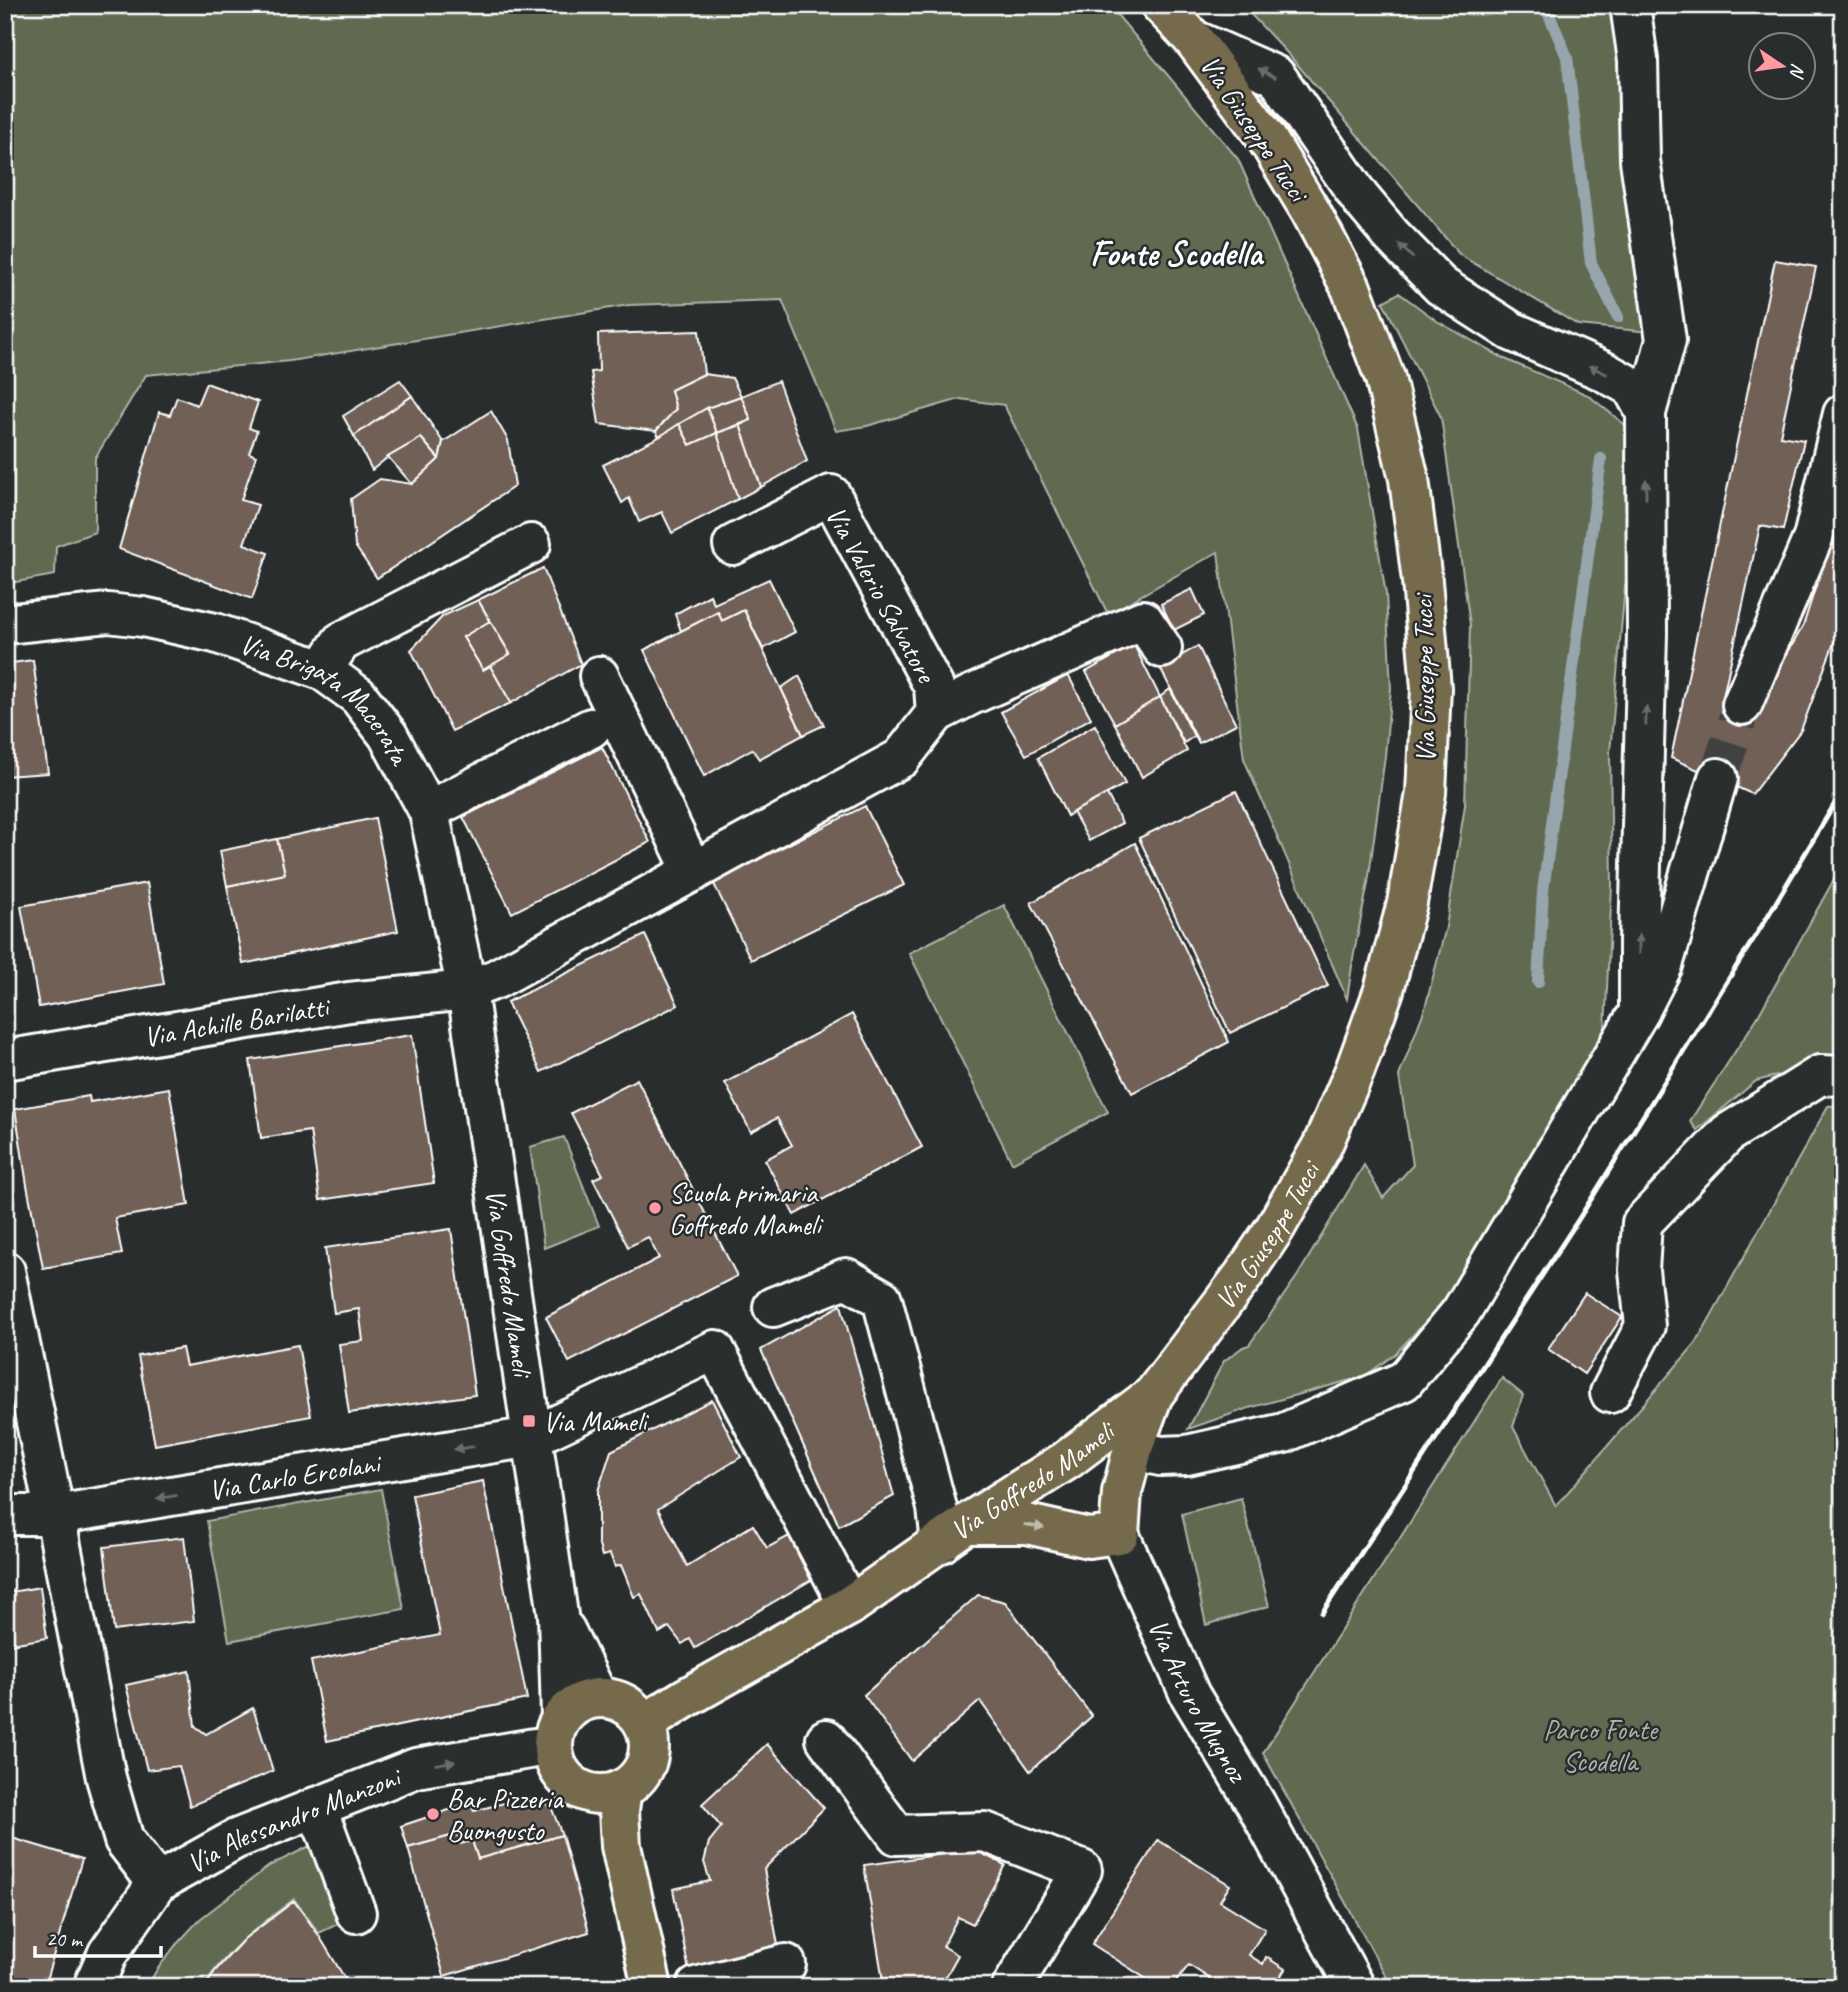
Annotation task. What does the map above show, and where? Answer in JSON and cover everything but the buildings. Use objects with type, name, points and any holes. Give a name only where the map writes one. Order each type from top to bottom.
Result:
[{"type":"main road","name":"Via Giuseppe Tucci","points":[[1153,1395],[1243,1276],[1275,1228],[1322,1146],[1355,1070],[1384,990],[1407,903],[1426,793],[1431,688],[1422,581],[1409,479],[1385,378],[1351,288],[1311,212],[1267,139],[1194,40],[1161,5]]},
{"type":"main road","name":"Via Arturo Mugnoz","points":[[1119,1534],[1122,1492],[1133,1449],[1153,1395]]},
{"type":"main road","name":"Via Goffredo Mameli","points":[[954,1533],[1067,1460],[1153,1395]]},
{"type":"main road","name":"Via Goffredo Mameli","points":[[954,1533],[1027,1524],[1089,1538],[1119,1534]]},
{"type":"main road","points":[[644,1724],[849,1606],[954,1533]]},
{"type":"main road","points":[[598,1697],[618,1700],[635,1712],[644,1724],[649,1743],[646,1761],[633,1781],[622,1788],[600,1794],[582,1790],[560,1771],[557,1733],[580,1702],[598,1697]]},
{"type":"main road","points":[[622,1788],[619,1810],[621,1846],[652,1987]]},
{"type":"main road","points":[[582,1790],[603,1813],[621,1846]]},
{"type":"street","points":[[1630,5],[1638,60],[1640,160],[1666,340],[1646,413],[1647,634],[1639,1012]]},
{"type":"street","points":[[1194,40],[1276,76],[1360,198],[1391,235],[1441,286],[1511,331],[1632,387],[1646,413]]},
{"type":"street","points":[[1742,705],[1813,538],[1843,414]]},
{"type":"street","name":"Via Valerio Salvatore","points":[[467,990],[496,979],[901,758],[936,713],[934,687],[831,495],[733,545]]},
{"type":"street","points":[[322,670],[341,642],[531,544]]},
{"type":"street","name":"Via Brigata Macerata","points":[[5,624],[108,613],[144,617],[215,633],[322,670],[358,696],[388,734],[429,813],[467,990]]},
{"type":"street","points":[[936,713],[1143,620],[1162,648]]},
{"type":"street","points":[[599,676],[692,872]]},
{"type":"street","points":[[429,813],[441,804],[591,729]]},
{"type":"street","points":[[1133,1449],[1160,1456],[1187,1455],[1284,1433],[1404,1381],[1461,1312],[1639,1012],[1663,965],[1718,778]]},
{"type":"street","name":"Via Achille Barilatti","points":[[5,1060],[349,1002],[467,990]]},
{"type":"street","name":"Via Goffredo Mameli","points":[[467,990],[522,1284],[532,1437],[558,1615],[557,1733]]},
{"type":"street","points":[[1610,1393],[1645,1326],[1639,1270],[1642,1223],[1728,1133],[1820,1075],[1843,1076]]},
{"type":"street","points":[[5,1271],[106,1778],[124,1840],[157,1882]]},
{"type":"street","points":[[772,1307],[846,1278],[881,1299],[937,1508],[954,1533]]},
{"type":"street","name":"Via Carlo Ercolani","points":[[5,1515],[55,1516],[532,1437],[715,1350],[849,1606]]},
{"type":"street","name":"Via Arturo Mugnoz","points":[[1119,1534],[1189,1695],[1256,1804],[1355,1987]]},
{"type":"street","name":"Via Goffredo Mameli","points":[[558,1615],[598,1697]]},
{"type":"street","name":"Via Alessandro Manzoni","points":[[93,1987],[108,1953],[157,1882],[236,1839],[416,1768],[535,1748],[557,1733]]},
{"type":"street","points":[[826,1739],[897,1835],[985,1832],[1082,1870],[1012,1987]]},
{"type":"street","points":[[315,1807],[356,1913]]},
{"type":"street","points":[[696,1987],[786,1964]]},
{"type":"green space","points":[[5,5],[1109,5],[1238,159],[1358,429],[1386,594],[1391,688],[1368,883],[1347,999],[1244,759],[1218,552],[1108,614],[1004,405],[960,399],[867,426],[836,431],[782,300],[629,305],[290,361],[146,375],[95,458],[95,532],[56,546],[55,575],[5,584]]},
{"type":"green space","points":[[1242,5],[1617,5],[1659,333],[1578,325],[1460,255],[1290,56]]},
{"type":"green space","points":[[1399,293],[1437,321],[1505,359],[1588,395],[1629,428],[1639,516],[1625,586],[1610,752],[1612,885],[1605,1029],[1443,1303],[1395,1354],[1365,1376],[1249,1408],[1188,1429],[1224,1361],[1249,1345],[1298,1275],[1364,1165],[1383,1198],[1413,1165],[1399,1076],[1425,1008],[1446,927],[1465,805],[1470,625],[1441,417],[1383,302]]},
{"type":"green space","points":[[1843,863],[1843,1063],[1824,1064],[1756,1081],[1697,1130],[1690,1121],[1757,1018]]},
{"type":"green space","points":[[1004,905],[1108,1112],[1012,1163],[909,953]]},
{"type":"green space","name":"Parco Fonte Scodella","points":[[1843,1105],[1843,1987],[1392,1987],[1263,1753],[1502,1378],[1523,1395],[1513,1427],[1556,1506],[1696,1343],[1828,1106]]},
{"type":"green space","points":[[564,1137],[599,1226],[544,1248],[530,1147]]},
{"type":"green space","points":[[381,1489],[404,1609],[229,1641],[207,1521]]},
{"type":"green space","points":[[1241,1498],[1269,1606],[1206,1625],[1182,1514]]},
{"type":"green space","points":[[312,1845],[338,1924],[319,1933],[294,1899],[233,1950],[203,1987],[147,1987],[175,1946],[200,1919],[269,1866]]},
{"type":"waterway","points":[[1545,5],[1567,57],[1591,263],[1618,317]]},
{"type":"waterway","points":[[1538,982],[1543,891],[1601,459]]},
{"type":"tunnel","points":[[1718,778],[1742,705]]},
{"type":"railway","points":[[1322,1613],[1580,1217],[1843,790]]},
{"type":"place","name":"Scuola primaria Goffredo Mameli","points":[[655,1208]]},
{"type":"place","name":"Via Mameli","points":[[529,1421]]},
{"type":"place","name":"Bar Pizzeria Buongusto","points":[[433,1814]]},
{"type":"district","name":"Fonte Scodella","points":[[1176,253]]}]
